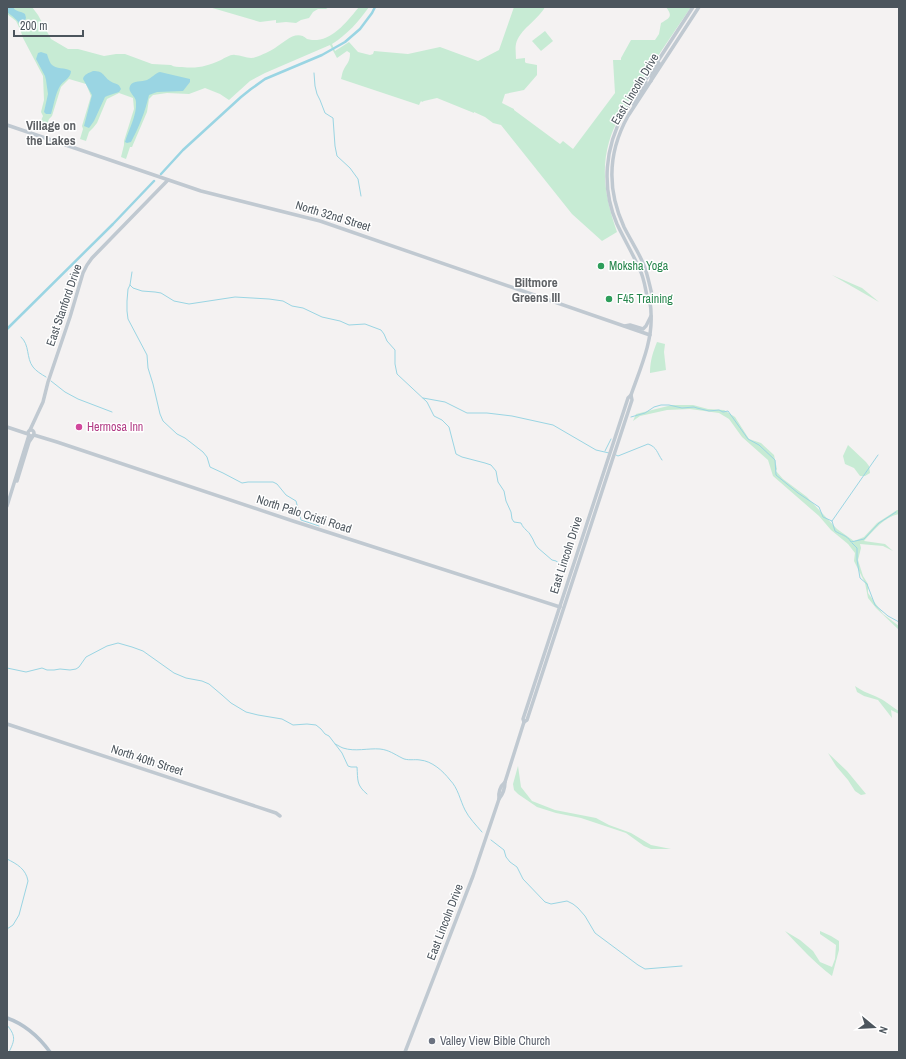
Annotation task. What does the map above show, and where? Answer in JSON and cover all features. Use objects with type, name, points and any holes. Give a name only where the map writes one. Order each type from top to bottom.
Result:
[{"type":"main road","name":"East Lincoln Drive","points":[[524,722],[527,720],[628,398],[631,395],[650,335],[650,302],[652,295],[645,269],[619,216],[614,197],[612,176],[614,154],[619,134],[634,103],[644,87],[646,82],[645,79],[693,7]]},
{"type":"main road","name":"East Lincoln Drive","points":[[638,96],[651,82],[699,7]]},
{"type":"main road","points":[[651,82],[652,75],[669,48],[672,38]]},
{"type":"main road","name":"East Lincoln Drive","points":[[634,103],[624,113],[610,146],[607,172],[608,191],[612,212],[641,271],[647,298],[650,302]]},
{"type":"main road","name":"North 32nd Street","points":[[7,125],[219,197],[314,219],[650,335]]},
{"type":"main road","name":"East Stanford Drive","points":[[7,506],[87,265],[92,258],[168,180]]},
{"type":"main road","points":[[624,327],[630,326],[643,328],[646,326],[651,315]]},
{"type":"main road","name":"North Palo Cristi Road","points":[[7,427],[31,433],[293,521],[560,607]]},
{"type":"main road","name":"East Lincoln Drive","points":[[405,1052],[473,876],[499,799],[498,795],[501,785],[505,782],[519,740],[524,722],[523,719],[611,456]]},
{"type":"main road","name":"North 40th Street","points":[[7,724],[276,813],[280,816]]},
{"type":"main road","points":[[7,1018],[16,1022],[32,1033],[50,1052]]},
{"type":"green space","points":[[7,7],[32,7],[51,39],[68,49],[78,49],[104,56],[125,54],[152,64],[193,68],[216,62],[232,55],[251,58],[256,57],[299,35],[311,40],[323,39],[341,28],[359,7],[369,7],[361,18],[343,36],[332,44],[335,51],[349,42],[358,52],[370,55],[373,54],[374,51],[408,54],[440,47],[478,61],[499,50],[514,7],[545,7],[521,34],[516,46],[516,59],[525,58],[526,63],[537,65],[537,75],[524,90],[505,94],[502,103],[514,109],[560,144],[563,141],[573,149],[615,93],[613,60],[621,60],[631,40],[655,40],[659,34],[661,23],[667,20],[670,16],[666,7],[691,7],[631,97],[611,135],[606,154],[605,176],[610,210],[617,232],[602,241],[572,214],[501,125],[493,123],[474,112],[437,98],[421,101],[419,105],[341,79],[343,70],[349,60],[350,53],[347,51],[337,58],[330,45],[250,81],[229,100],[220,94],[205,88],[189,94],[167,93],[153,95],[149,99],[147,112],[132,147],[130,147],[126,159],[121,157],[124,141],[134,109],[133,98],[119,93],[107,99],[97,123],[89,132],[86,141],[80,139],[83,129],[82,126],[91,96],[86,84],[69,79],[61,87],[52,116],[46,127],[39,125],[43,116],[41,112],[44,100],[43,76],[23,38],[16,21],[7,14]]},
{"type":"green space","points":[[209,7],[329,7],[326,9],[318,9],[313,12],[309,18],[296,23],[276,23],[276,20],[260,22]]},
{"type":"green space","points":[[545,31],[553,41],[541,51],[532,41]]},
{"type":"green space","points":[[832,275],[862,288],[879,302]]},
{"type":"green space","points":[[657,342],[665,344],[664,352],[666,370],[650,373],[652,357]]},
{"type":"green space","points":[[672,405],[693,405],[708,409],[724,410],[735,417],[749,439],[761,443],[774,455],[777,469],[776,471],[783,479],[807,497],[837,529],[854,541],[864,537],[877,523],[899,510],[899,514],[884,521],[864,541],[885,544],[893,551],[883,546],[860,544],[861,548],[858,560],[863,576],[868,584],[868,593],[883,614],[899,626],[899,630],[876,608],[868,598],[865,583],[854,561],[855,553],[848,544],[831,530],[819,516],[773,476],[768,460],[742,437],[729,419],[719,413],[690,409],[667,410],[640,416],[633,421],[636,414]]},
{"type":"green space","points":[[848,445],[866,462],[869,466],[870,473],[865,476],[860,476],[854,468],[845,464],[843,456]]},
{"type":"green space","points":[[855,686],[884,701],[899,711],[899,714],[891,710],[892,718],[878,700],[864,696],[857,692]]},
{"type":"green space","points":[[828,753],[847,771],[866,794],[861,795],[855,791]]},
{"type":"green space","points":[[518,766],[521,787],[532,801],[555,810],[596,818],[609,825],[631,833],[651,845],[671,849],[651,849],[644,846],[626,833],[581,818],[556,813],[537,807],[514,790],[513,784]]},
{"type":"green space","points":[[785,931],[800,940],[813,951],[820,962],[832,967],[835,959],[836,945],[820,934],[820,931],[839,941],[839,950],[832,976],[802,949]]},
{"type":"water","points":[[7,7],[13,7],[15,10],[25,14],[26,18],[23,24],[20,25],[7,12]]},
{"type":"water","points":[[41,52],[47,54],[50,63],[53,66],[71,71],[70,76],[58,89],[51,114],[46,114],[44,112],[48,94],[46,80],[36,59],[38,53]]},
{"type":"water","points":[[93,71],[101,73],[110,81],[118,84],[121,89],[119,92],[105,97],[94,121],[89,128],[84,126],[92,95],[83,79],[86,75]]},
{"type":"water","points":[[160,72],[190,79],[190,82],[183,91],[157,92],[149,95],[137,131],[131,142],[127,143],[125,142],[136,107],[136,100],[129,88],[131,84],[147,80]]},
{"type":"waterway","points":[[161,174],[183,150],[251,89],[265,79],[322,55],[345,42],[360,29],[375,7]]},
{"type":"waterway","points":[[314,73],[317,94],[325,113],[333,118],[337,156],[350,168],[358,179],[361,196]]},
{"type":"waterway","points":[[7,329],[113,224],[154,181]]},
{"type":"waterway","points":[[132,272],[128,289],[128,319],[147,355],[148,368],[163,421],[177,434],[185,438],[203,452],[207,457],[210,467],[242,483],[273,482],[277,484],[286,495],[296,501],[301,520],[319,526]]},
{"type":"waterway","points":[[130,285],[133,288],[142,291],[161,293],[174,301],[189,304],[235,297],[283,301],[292,306],[303,308],[322,317],[340,321],[349,325],[365,324],[381,330],[387,341],[395,350],[397,374],[427,402],[434,416],[442,420],[449,427],[456,454],[491,465],[496,471],[498,482],[504,491],[514,522],[521,523],[530,534],[538,548],[552,560],[566,567]]},
{"type":"waterway","points":[[21,337],[26,344],[29,360],[33,367],[46,377]]},
{"type":"waterway","points":[[51,381],[65,392],[78,399],[112,412]]},
{"type":"waterway","points":[[423,398],[445,402],[467,413],[487,413],[512,416],[553,425],[596,450],[609,453]]},
{"type":"waterway","points":[[631,417],[645,413],[654,407],[661,405],[682,408],[694,407],[709,411],[728,411],[748,439],[759,445],[775,460],[776,475],[798,493],[819,507],[823,517],[832,521],[835,531],[846,536],[851,542],[864,539],[879,523],[896,512]]},
{"type":"waterway","points":[[605,451],[611,439]]},
{"type":"waterway","points":[[616,455],[618,456],[648,444],[655,449],[662,460]]},
{"type":"waterway","points":[[832,521],[878,455]]},
{"type":"waterway","points":[[852,543],[857,548],[860,578],[867,584],[875,605],[888,616],[899,622]]},
{"type":"waterway","points":[[7,668],[26,672],[42,668],[47,670],[76,669],[86,657],[107,646],[118,643],[132,647],[143,651],[174,673],[209,684],[231,703],[246,712],[282,719],[293,725],[316,725],[329,736],[342,753],[348,766],[357,767],[359,785],[367,794]]},
{"type":"waterway","points":[[335,744],[352,750],[383,750],[391,752],[404,759],[424,761],[433,764],[453,783],[467,813],[482,832]]},
{"type":"waterway","points":[[491,840],[504,850],[506,857],[517,867],[523,879],[545,902],[551,904],[567,901],[573,904],[585,916],[595,933],[638,965],[645,969],[682,966]]},
{"type":"waterway","points":[[7,859],[18,865],[23,870],[28,881],[19,915],[13,925],[7,929]]},
{"type":"waterway","points":[[7,1025],[14,1038],[9,1052]]},
{"type":"place","name":"Moksha Yoga","points":[[601,266]]},
{"type":"place","name":"F45 Training","points":[[609,299]]},
{"type":"place","name":"Hermosa Inn","points":[[79,427]]},
{"type":"place","name":"Valley View Bible Church","points":[[432,1041]]},
{"type":"district","name":"Village on the Lakes","points":[[51,132]]},
{"type":"district","name":"Biltmore Greens III","points":[[536,290]]}]
